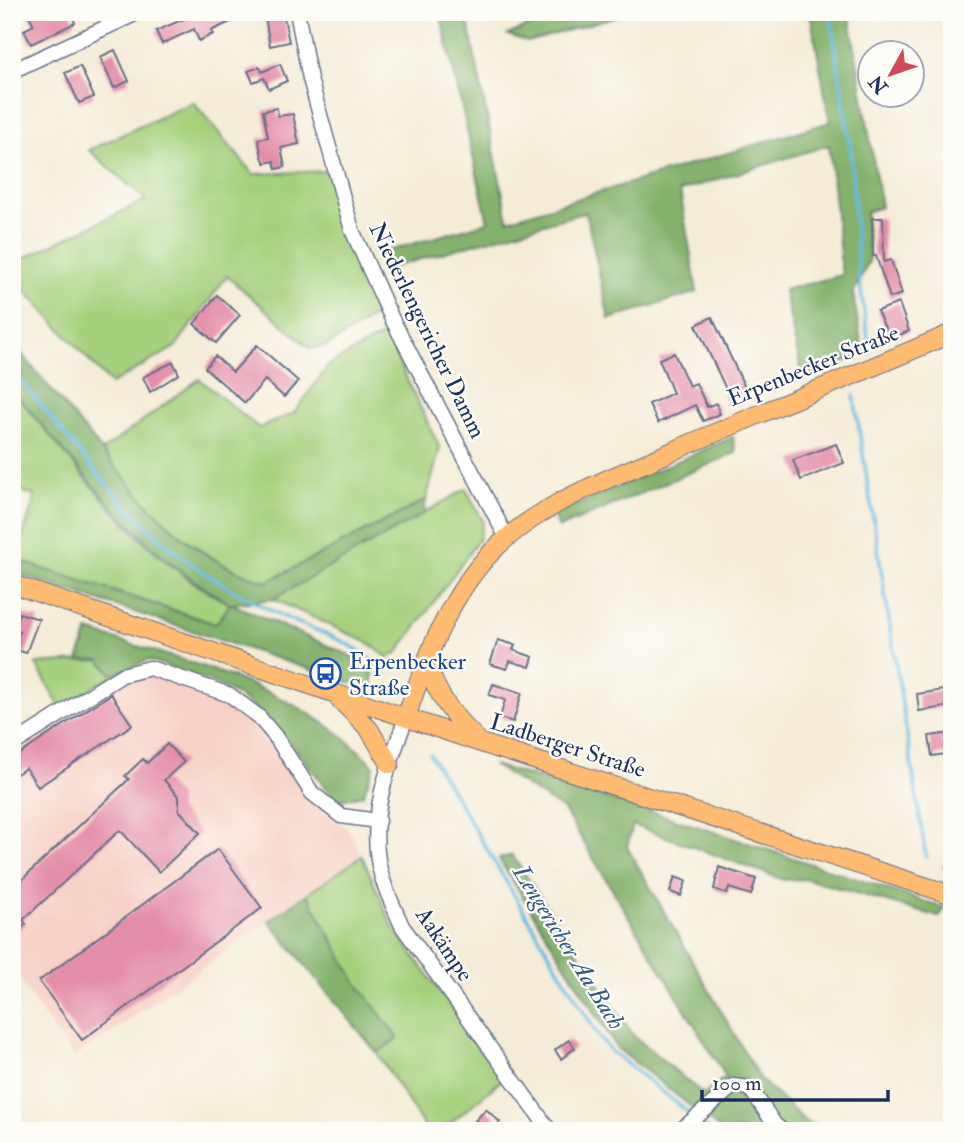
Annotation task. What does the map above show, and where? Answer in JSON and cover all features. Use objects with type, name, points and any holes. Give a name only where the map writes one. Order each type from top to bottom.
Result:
[{"type":"main road","name":"Erpenbecker Straße","points":[[405,718],[452,606],[468,581],[507,538],[553,505],[755,415],[952,333]]},
{"type":"main road","name":"Ladberger Straße","points":[[12,584],[405,718],[952,895]]},
{"type":"main road","points":[[427,665],[437,692],[450,712],[481,743]]},
{"type":"main road","points":[[331,693],[362,720],[390,764]]},
{"type":"street","points":[[12,71],[139,12]]},
{"type":"street","name":"Niederlengericher Damm","points":[[297,12],[310,79],[352,230],[392,319],[507,538]]},
{"type":"street","points":[[12,745],[122,675],[150,668],[230,695],[258,716],[275,736],[312,793],[341,816],[378,821]]},
{"type":"street","name":"Aakämpe","points":[[405,718],[390,764],[378,821],[378,860],[402,926],[550,1131]]},
{"type":"street","points":[[683,1127],[733,1086],[750,1088],[775,1125],[783,1131]]},
{"type":"shaded area","points":[[148,675],[227,699],[254,718],[272,740],[310,801],[351,832],[362,856],[74,1058],[12,970],[12,756],[124,682]]},
{"type":"green space","points":[[440,12],[466,12],[508,220],[830,122],[810,12],[849,12],[856,55],[856,108],[865,108],[881,207],[866,212],[869,261],[853,293],[863,354],[803,379],[784,290],[842,275],[829,145],[680,191],[697,292],[609,319],[586,212],[389,268],[381,253],[488,222]]},
{"type":"green space","points":[[560,12],[631,12],[528,42],[508,35]]},
{"type":"green space","points":[[193,102],[253,174],[327,171],[377,314],[329,345],[311,349],[227,276],[175,347],[111,384],[12,276],[12,264],[146,200],[89,150]]},
{"type":"green space","points":[[385,334],[440,448],[426,500],[267,582],[217,561],[174,530],[136,493],[102,451],[199,379],[259,428],[294,413],[329,365]]},
{"type":"green space","points":[[12,342],[150,507],[191,544],[239,572],[267,582],[426,500],[423,514],[273,599],[232,604],[351,656],[373,670],[373,690],[12,572],[16,560],[216,624],[230,604],[167,560],[139,534],[112,507],[12,390]]},
{"type":"green space","points":[[12,390],[111,508],[138,536],[197,585],[230,604],[216,624],[16,560],[35,496],[12,487]]},
{"type":"green space","points":[[733,437],[736,453],[559,528],[553,515]]},
{"type":"green space","points":[[466,489],[483,521],[479,539],[398,652],[388,658],[369,643],[273,599]]},
{"type":"green space","points":[[88,631],[241,680],[313,716],[345,739],[374,766],[363,795],[337,801],[273,725],[244,700],[218,685],[148,660],[113,675],[100,660],[78,661]]},
{"type":"green space","points":[[100,660],[113,675],[60,707],[36,664]]},
{"type":"green space","points":[[493,765],[641,808],[945,908],[939,917],[807,879],[784,880],[633,825],[627,847],[760,1079],[806,1122],[831,1131],[722,1131],[617,1048],[499,859],[512,855],[634,1036],[703,1094],[726,1077],[564,810]]},
{"type":"green space","points":[[362,856],[393,927],[503,1079],[441,1131],[427,1131],[377,1053],[398,1038],[356,983],[307,894]]},
{"type":"green space","points":[[307,894],[356,982],[398,1038],[377,1053],[269,921]]},
{"type":"building","points":[[27,12],[71,12],[75,23],[31,44],[24,30],[34,25]]},
{"type":"building","points":[[200,12],[251,12],[211,31],[213,34],[199,41],[194,29],[162,44],[156,31]]},
{"type":"building","points":[[264,12],[283,12],[289,42],[270,46]]},
{"type":"building","points":[[115,50],[129,81],[114,88],[100,57]]},
{"type":"building","points":[[280,64],[287,81],[269,89],[264,78],[253,82],[248,71],[260,67],[262,72]]},
{"type":"building","points":[[80,66],[94,97],[79,103],[65,73]]},
{"type":"building","points":[[277,108],[278,116],[293,114],[299,144],[281,148],[285,167],[276,169],[274,161],[265,163],[258,139],[268,137],[263,111]]},
{"type":"building","points":[[872,218],[883,218],[884,262],[891,260],[902,294],[890,298],[876,256],[873,256]]},
{"type":"building","points":[[217,295],[240,315],[216,343],[194,324]]},
{"type":"building","points":[[899,303],[909,331],[895,337],[893,332],[888,334],[877,311]]},
{"type":"building","points":[[712,317],[747,392],[731,400],[696,325]]},
{"type":"building","points":[[257,345],[298,381],[284,397],[265,380],[245,403],[205,368],[215,356],[233,372]]},
{"type":"building","points":[[674,353],[689,386],[696,383],[707,407],[716,403],[720,414],[703,421],[695,405],[658,423],[649,404],[673,393],[659,359]]},
{"type":"building","points":[[173,362],[179,374],[150,392],[143,377]]},
{"type":"building","points":[[836,444],[844,463],[801,480],[793,460]]},
{"type":"building","points":[[19,613],[39,619],[26,653],[14,649],[20,631],[14,629]]},
{"type":"building","points":[[498,640],[515,645],[513,650],[533,657],[530,667],[510,661],[507,669],[490,664]]},
{"type":"building","points":[[493,684],[522,693],[513,722],[500,718],[505,700],[489,695]]},
{"type":"building","points":[[950,689],[952,706],[919,711],[917,694]]},
{"type":"building","points":[[111,694],[132,725],[38,787],[26,768],[12,777],[12,759]]},
{"type":"building","points":[[952,733],[952,753],[932,756],[929,736]]},
{"type":"building","points":[[167,744],[184,762],[164,780],[179,797],[179,810],[200,833],[159,872],[120,830],[23,920],[26,924],[12,936],[12,889],[129,779],[125,776],[143,759],[147,763]]},
{"type":"building","points":[[218,849],[262,908],[82,1040],[39,981]]},
{"type":"building","points":[[719,867],[756,879],[751,895],[729,888],[727,894],[714,889]]},
{"type":"building","points":[[675,877],[686,881],[681,896],[670,892]]},
{"type":"building","points":[[569,1040],[575,1048],[561,1059],[555,1050]]},
{"type":"building","points":[[486,1109],[500,1122],[492,1131],[466,1131]]},
{"type":"waterway","points":[[830,12],[851,152],[858,270],[870,353]]},
{"type":"waterway","name":"Lengericher Aa Bach","points":[[12,369],[112,491],[181,556],[246,597],[354,648],[377,665],[386,677]]},
{"type":"waterway","points":[[854,396],[926,857]]},
{"type":"waterway","name":"Lengericher Aa Bach","points":[[430,754],[599,1037],[612,1052],[693,1116]]},
{"type":"waterway","points":[[943,867],[952,870]]},
{"type":"waterway","name":"Lengericher Aa Bach","points":[[699,1121],[711,1131]]},
{"type":"place","name":"Erpenbecker Straße","points":[[326,674]]}]
